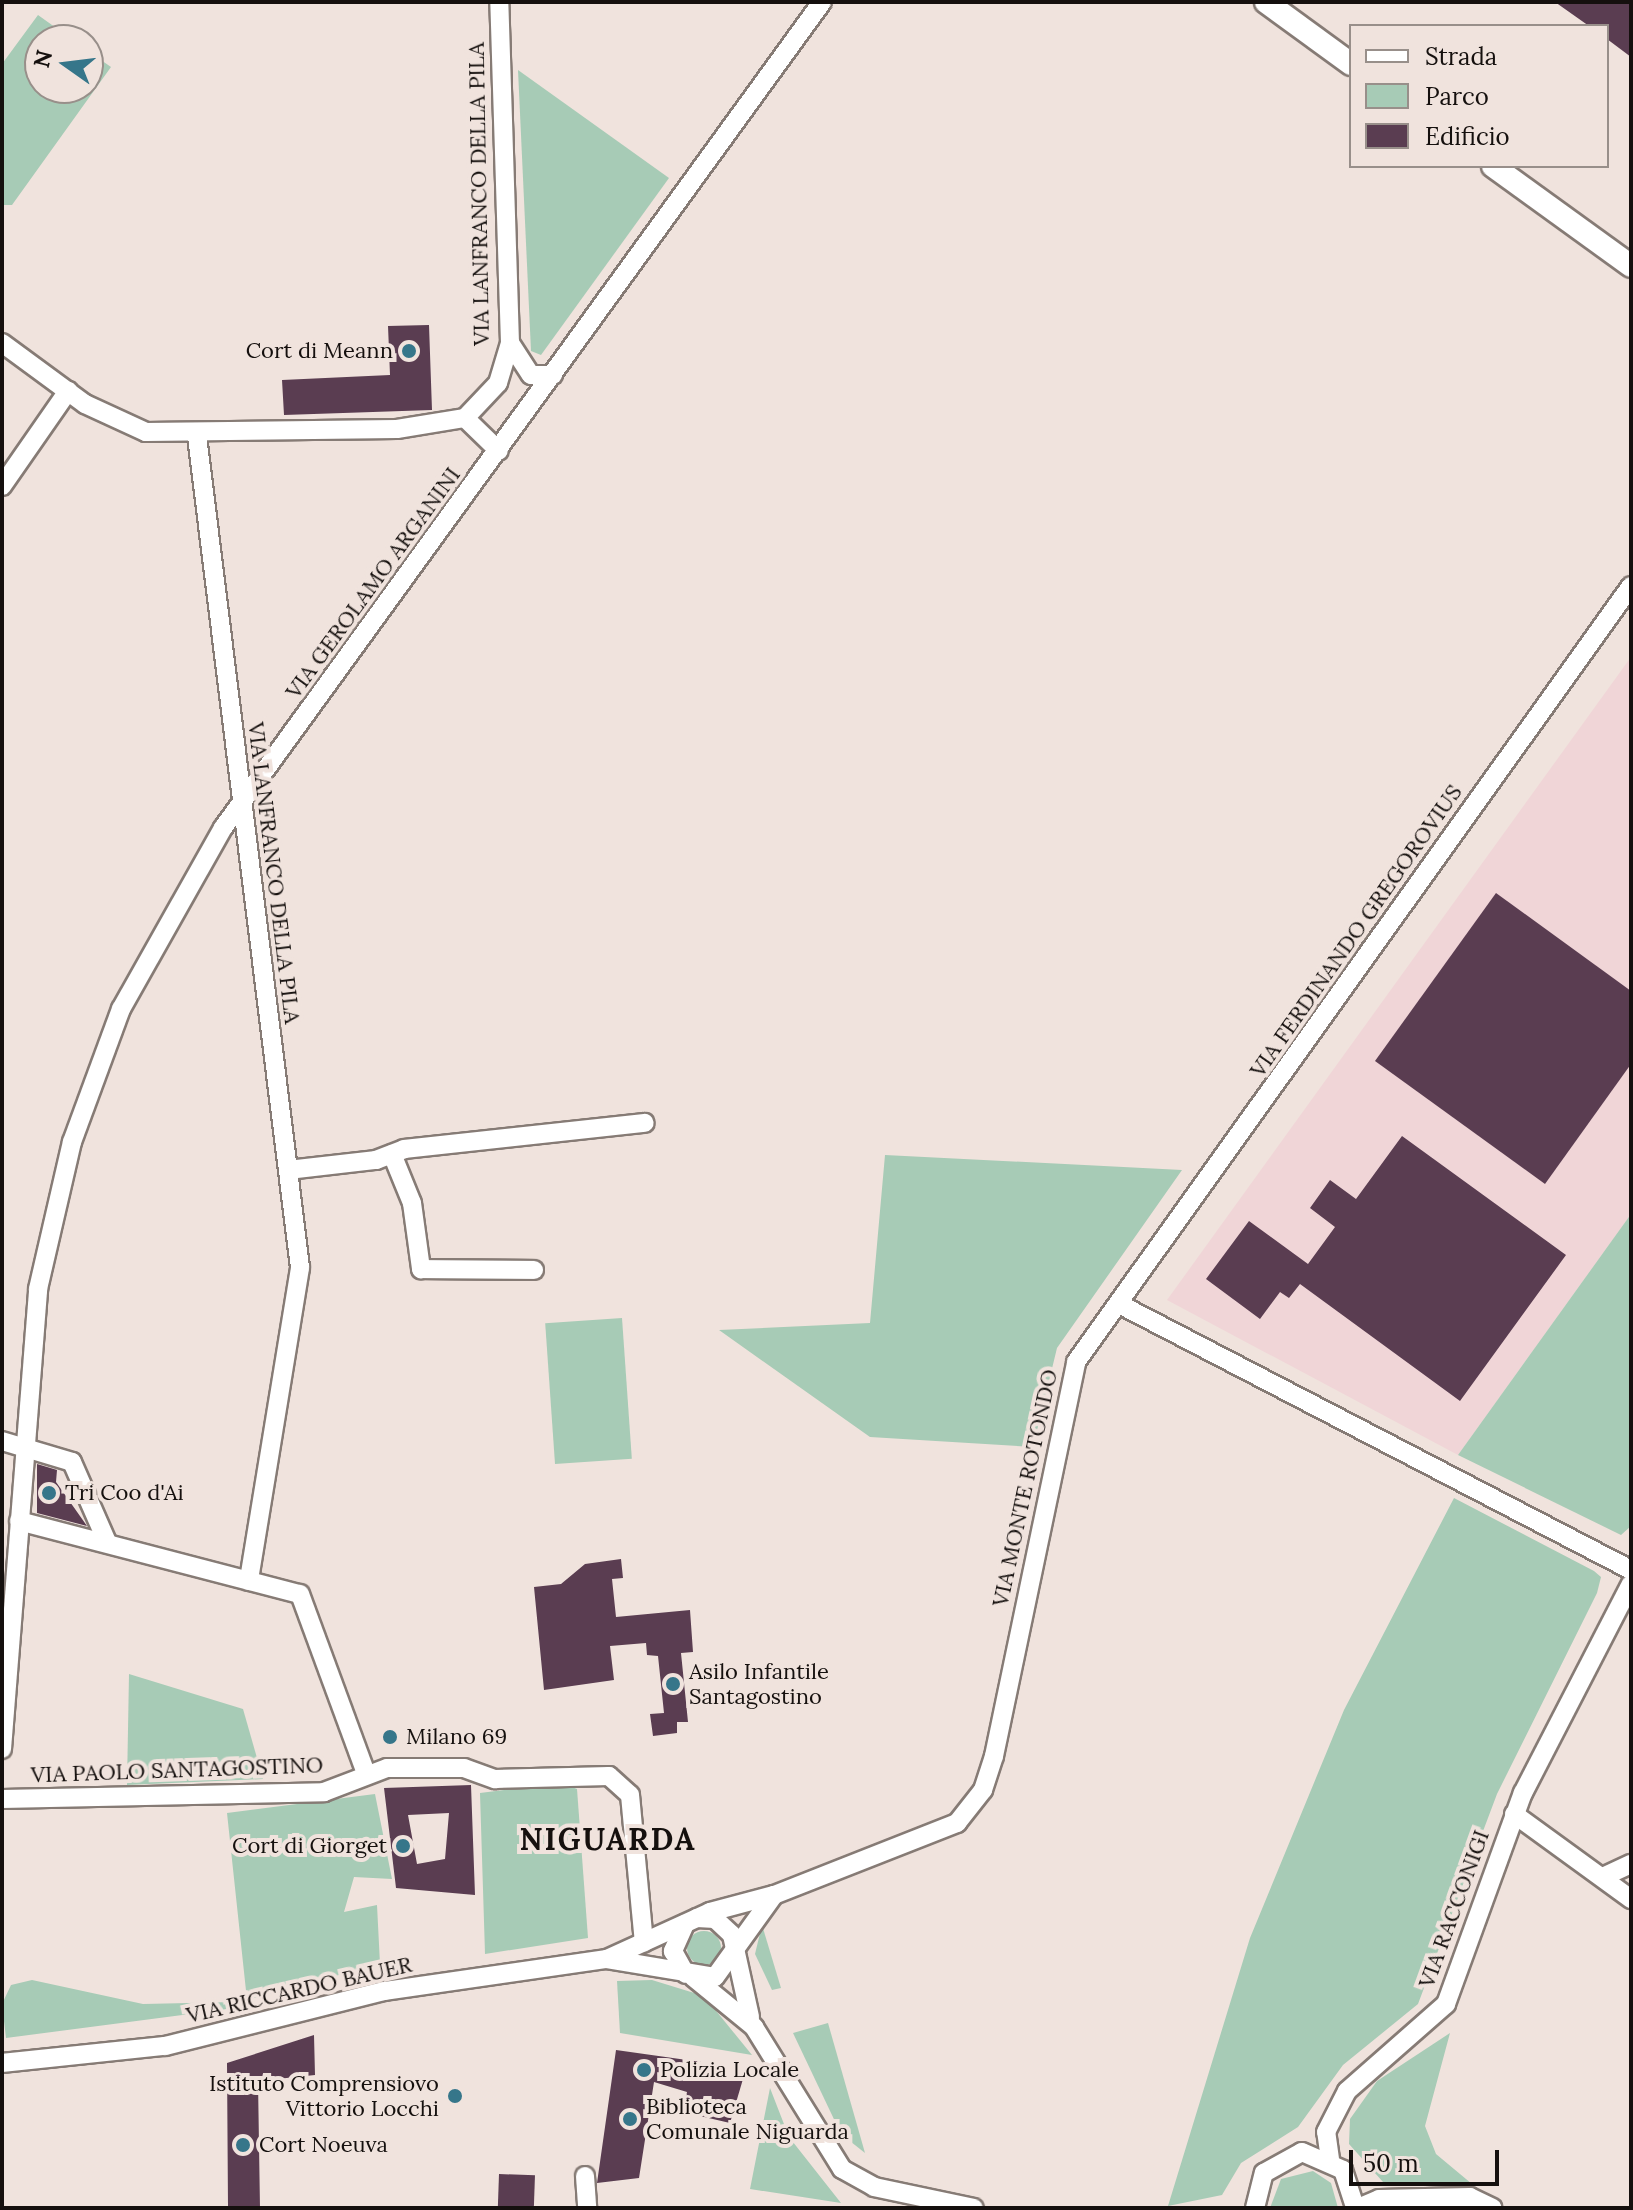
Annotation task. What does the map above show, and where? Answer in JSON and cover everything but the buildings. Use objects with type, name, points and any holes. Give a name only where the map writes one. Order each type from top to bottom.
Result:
[{"type":"street","name":"VIA LANFRANCO DELLA PILA","points":[[465,418],[498,383],[510,343],[499,2]]},
{"type":"street","name":"VIA GEROLAMO ARGANINI","points":[[2,1749],[38,1289],[86,1100],[163,923],[241,807],[822,2]]},
{"type":"street","points":[[1266,2],[1349,63]]},
{"type":"street","points":[[1496,168],[1631,266]]},
{"type":"street","points":[[2,343],[115,422],[197,436],[397,429],[465,418],[499,451]]},
{"type":"street","points":[[510,343],[531,375],[553,375]]},
{"type":"street","points":[[2,486],[68,391]]},
{"type":"street","name":"VIA LANFRANCO DELLA PILA","points":[[197,436],[300,1268],[249,1581]]},
{"type":"street","name":"VIA FERDINANDO GREGOROVIUS","points":[[1119,1304],[1631,586]]},
{"type":"street","points":[[288,1170],[645,1123]]},
{"type":"street","points":[[392,1154],[412,1203],[421,1269],[534,1270]]},
{"type":"street","points":[[1119,1304],[1631,1570]]},
{"type":"street","name":"VIA MONTE ROTONDO","points":[[607,1959],[690,1921],[774,1895],[939,1834],[979,1798],[997,1741],[1072,1374],[1119,1304]]},
{"type":"street","points":[[2,1441],[72,1462],[107,1542]]},
{"type":"street","points":[[19,1521],[249,1581],[307,1601],[366,1773]]},
{"type":"street","name":"VIA RACCONIGI","points":[[1330,2159],[1326,2132],[1347,2091],[1446,2004],[1514,1814],[1631,1584]]},
{"type":"street","name":"VIA PAOLO SANTAGOSTINO","points":[[2,1799],[324,1792],[366,1773],[458,1767],[495,1779],[587,1775],[628,1787],[644,1942]]},
{"type":"street","name":"VIA RACCONIGI","points":[[1514,1814],[1605,1876],[1631,1899]]},
{"type":"street","points":[[1605,1876],[1631,1864]]},
{"type":"street","points":[[607,1959],[691,1976],[720,1974],[774,1895]]},
{"type":"street","points":[[754,2027],[691,1976],[673,1951],[690,1921],[722,1923],[734,1951],[754,2027],[842,2169],[874,2187],[974,2208]]},
{"type":"street","name":"VIA RICCARDO BAUER","points":[[2,2063],[165,2046],[384,1991],[607,1959]]},
{"type":"street","points":[[1255,2208],[1257,2186],[1275,2162],[1302,2152],[1330,2159],[1352,2184],[1356,2208],[1379,2199],[1454,2197],[1493,2208]]},
{"type":"street","points":[[585,2176],[587,2208]]},
{"type":"shaded area","points":[[1631,657],[1631,1214],[1458,1455],[1167,1300]]},
{"type":"green space","points":[[38,15],[51,24],[31,24]]},
{"type":"green space","points":[[24,34],[24,104],[84,104],[12,205],[2,205],[2,64]]},
{"type":"green space","points":[[104,62],[111,67],[104,77]]},
{"type":"green space","points":[[518,70],[669,178],[541,355],[531,351]]},
{"type":"green space","points":[[885,1155],[1182,1170],[1057,1348],[1033,1447],[870,1437],[719,1330],[870,1323]]},
{"type":"green space","points":[[1631,1214],[1631,1526],[1621,1535],[1458,1455]]},
{"type":"green space","points":[[622,1318],[632,1459],[555,1464],[545,1323]]},
{"type":"green space","points":[[1454,1498],[1594,1571],[1601,1577],[1597,1593],[1497,1794],[1418,2004],[1343,2065],[1298,2127],[1241,2163],[1222,2195],[1168,2206],[1250,1938],[1344,1710]]},
{"type":"green space","points":[[129,1674],[243,1709],[263,1779],[127,1785]]},
{"type":"green space","points":[[562,1783],[577,1789],[588,1938],[485,1954],[480,1793]]},
{"type":"green space","points":[[375,1794],[392,1879],[354,1877],[344,1912],[377,1905],[380,1964],[247,2000],[227,1813]]},
{"type":"green space","points":[[762,1925],[781,1988],[772,1990],[755,1954]]},
{"type":"green space","points":[[704,1931],[716,1936],[721,1948],[716,1960],[704,1965],[692,1960],[687,1948],[692,1936]]},
{"type":"green space","points":[[32,1980],[143,2004],[234,2002],[236,2008],[6,2038],[2,2004],[11,1985]]},
{"type":"green space","points":[[652,1980],[704,1996],[752,2055],[620,2033],[617,1981]]},
{"type":"green space","points":[[828,2023],[865,2153],[841,2134],[793,2033]]},
{"type":"green space","points":[[1450,2033],[1425,2126],[1436,2154],[1472,2184],[1383,2182],[1349,2144],[1350,2119],[1377,2081]]},
{"type":"green space","points":[[770,2088],[789,2137],[841,2203],[750,2189]]},
{"type":"green space","points":[[1313,2171],[1331,2183],[1338,2208],[1270,2208],[1281,2179]]},
{"type":"place","name":"Cort di Meann","points":[[409,351]]},
{"type":"place","name":"Tri Coo d'Ai","points":[[49,1493]]},
{"type":"place","name":"Asilo Infantile Santagostino","points":[[673,1684]]},
{"type":"place","name":"Milano 69","points":[[390,1737]]},
{"type":"place","name":"Cort di Giorget","points":[[403,1846]]},
{"type":"place","name":"Polizia Locale","points":[[644,2070]]},
{"type":"place","name":"Istituto Comprensiovo Vittorio Locchi","points":[[455,2096]]},
{"type":"place","name":"Biblioteca Comunale Niguarda","points":[[630,2119]]},
{"type":"place","name":"Cort Noeuva","points":[[243,2145]]},
{"type":"district","name":"NIGUARDA","points":[[608,1839]]}]
